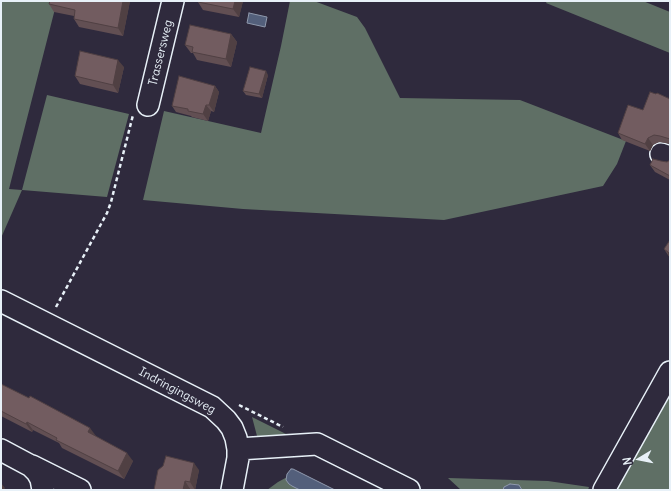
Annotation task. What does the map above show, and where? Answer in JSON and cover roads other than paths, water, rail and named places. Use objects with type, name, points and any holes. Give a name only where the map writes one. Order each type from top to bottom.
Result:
[{"type":"street","name":"Trassersweg","points":[[140,110],[173,1]]},
{"type":"street","name":"Indringingsweg","points":[[1,301],[212,407],[226,420],[232,428],[236,438],[238,449],[237,466],[232,490]]},
{"type":"street","points":[[604,490],[670,372]]},
{"type":"street","points":[[238,449],[317,444],[409,490]]},
{"type":"street","points":[[1,450],[80,490]]},
{"type":"street","points":[[31,466],[41,479],[43,490]]},
{"type":"water","points":[[249,13],[267,17],[265,27],[247,23]]},
{"type":"water","points":[[291,469],[335,490],[300,490],[289,484],[286,480],[287,474]]},
{"type":"water","points":[[510,484],[519,485],[522,490],[503,490],[504,487]]}]
